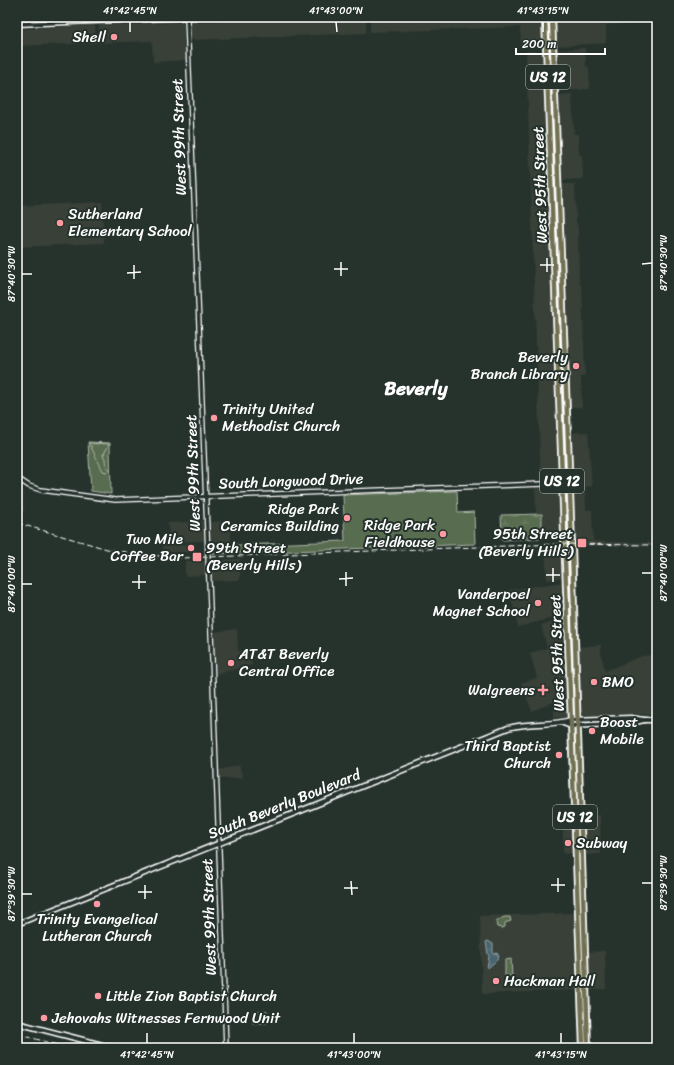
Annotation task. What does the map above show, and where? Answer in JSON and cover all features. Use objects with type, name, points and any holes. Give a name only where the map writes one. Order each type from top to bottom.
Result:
[{"type":"main road","points":[[17,24],[196,17]]},
{"type":"main road","name":"West 95th Street","points":[[545,17],[562,483],[574,720]]},
{"type":"main road","name":"West 95th Street","points":[[552,17],[569,483],[583,1048]]},
{"type":"main road","points":[[563,723],[574,720],[631,718],[657,720]]},
{"type":"main road","points":[[563,723],[574,726],[631,724],[644,720]]},
{"type":"main road","name":"South Beverly Boulevard","points":[[17,924],[508,728],[524,724],[563,723]]},
{"type":"main road","name":"West 95th Street","points":[[574,726],[588,1048]]},
{"type":"main road","points":[[17,1023],[114,1048]]},
{"type":"street","name":"West 99th Street","points":[[187,17],[226,1048]]},
{"type":"street","name":"South Longwood Drive","points":[[17,478],[29,486],[41,490],[115,500],[569,483]]},
{"type":"shaded area","points":[[296,17],[366,17],[366,33],[191,40],[191,21]]},
{"type":"shaded area","points":[[370,17],[544,17],[544,46],[521,47],[520,27],[370,32]]},
{"type":"shaded area","points":[[554,17],[637,17],[637,23],[606,25],[606,43],[555,46]]},
{"type":"shaded area","points":[[642,17],[657,17],[657,21],[642,22]]},
{"type":"shaded area","points":[[183,22],[186,60],[153,62],[152,41],[99,43],[99,25]]},
{"type":"shaded area","points":[[95,26],[96,43],[17,46],[17,29]]},
{"type":"shaded area","points":[[585,48],[586,67],[589,67],[590,89],[557,91],[555,50]]},
{"type":"shaded area","points":[[526,51],[544,51],[563,538],[537,539],[535,486],[541,485]]},
{"type":"shaded area","points":[[572,94],[574,134],[578,134],[579,154],[582,156],[583,179],[560,180],[557,95]]},
{"type":"shaded area","points":[[560,184],[575,184],[576,222],[578,227],[579,281],[582,289],[585,376],[581,377],[582,407],[568,407]]},
{"type":"shaded area","name":"Sutherland Elementary School","points":[[102,202],[104,243],[17,247],[17,206]]},
{"type":"shaded area","points":[[588,432],[592,486],[585,487],[586,510],[592,510],[593,541],[575,541],[654,543],[654,541],[657,542],[657,547],[573,546],[569,433]]},
{"type":"shaded area","points":[[17,481],[23,485],[24,511],[17,509]]},
{"type":"shaded area","points":[[204,521],[204,541],[169,542],[168,523]]},
{"type":"shaded area","points":[[231,521],[231,542],[211,542],[210,522]]},
{"type":"shaded area","points":[[195,544],[195,552],[163,552],[162,546]]},
{"type":"shaded area","points":[[563,547],[564,577],[547,580],[545,548]]},
{"type":"shaded area","points":[[240,559],[240,580],[212,581],[211,560]]},
{"type":"shaded area","points":[[185,561],[205,561],[206,575],[185,576]]},
{"type":"shaded area","name":"Vanderpoel Magnet School","points":[[564,582],[565,615],[518,627],[509,590]]},
{"type":"shaded area","points":[[566,620],[569,717],[554,718],[554,702],[532,711],[521,683],[537,678],[530,653],[547,648],[541,625]]},
{"type":"shaded area","points":[[237,629],[238,651],[248,650],[252,665],[216,674],[214,632]]},
{"type":"shaded area","points":[[601,645],[601,654],[605,671],[642,656],[657,655],[657,714],[579,717],[577,647]]},
{"type":"shaded area","points":[[239,765],[243,778],[219,779],[219,770]]},
{"type":"shaded area","points":[[571,805],[573,853],[563,854],[563,830],[557,810]]},
{"type":"shaded area","points":[[600,815],[601,854],[585,855],[584,816]]},
{"type":"shaded area","points":[[574,913],[576,990],[482,994],[480,916]]},
{"type":"shaded area","points":[[605,951],[606,989],[589,990],[588,952]]},
{"type":"green space","points":[[88,442],[110,443],[111,494],[91,491]]},
{"type":"green space","points":[[89,443],[109,444],[103,456],[110,470],[106,472],[103,471]]},
{"type":"green space","points":[[457,491],[458,513],[474,512],[475,544],[213,554],[213,546],[345,541],[343,495]]},
{"type":"green space","points":[[542,514],[542,538],[502,540],[501,515]]},
{"type":"green space","points":[[504,917],[510,917],[511,921],[505,923],[505,927],[497,927],[496,922]]},
{"type":"green space","points":[[511,959],[512,976],[505,976],[505,960]]},
{"type":"green space","points":[[253,1011],[267,1011],[267,1023],[253,1023]]},
{"type":"water","points":[[488,941],[493,944],[493,954],[497,953],[499,956],[497,960],[487,968],[489,956],[486,942]]},
{"type":"railway","points":[[17,523],[107,549],[138,554],[181,558],[560,544],[657,545]]},
{"type":"railway","points":[[17,1034],[70,1048]]},
{"type":"place","name":"Shell","points":[[114,37]]},
{"type":"place","name":"Sutherland Elementary School","points":[[60,223]]},
{"type":"place","name":"Beverly Branch Library","points":[[576,366]]},
{"type":"place","name":"Trinity United Methodist Church","points":[[214,418]]},
{"type":"place","name":"Ridge Park Ceramics Building","points":[[347,518]]},
{"type":"place","name":"Ridge Park Fieldhouse","points":[[443,534]]},
{"type":"place","name":"95th Street (Beverly Hills)","points":[[582,543]]},
{"type":"place","name":"Two Mile Coffee Bar","points":[[191,548]]},
{"type":"place","name":"99th Street (Beverly Hills)","points":[[197,557]]},
{"type":"place","name":"Vanderpoel Magnet School","points":[[538,603]]},
{"type":"place","name":"AT&T Beverly Central Office","points":[[231,663]]},
{"type":"place","name":"BMO","points":[[594,682]]},
{"type":"place","name":"Walgreens","points":[[543,690]]},
{"type":"place","name":"Boost Mobile","points":[[592,731]]},
{"type":"place","name":"Third Baptist Church","points":[[559,755]]},
{"type":"place","name":"Subway","points":[[568,843]]},
{"type":"place","name":"Trinity Evangelical Lutheran Church","points":[[97,904]]},
{"type":"place","name":"Hackman Hall","points":[[496,981]]},
{"type":"place","name":"Little Zion Baptist Church","points":[[98,996]]},
{"type":"place","name":"Jehovahs Witnesses Fernwood Unit","points":[[44,1018]]},
{"type":"district","name":"Beverly","points":[[416,388]]}]
